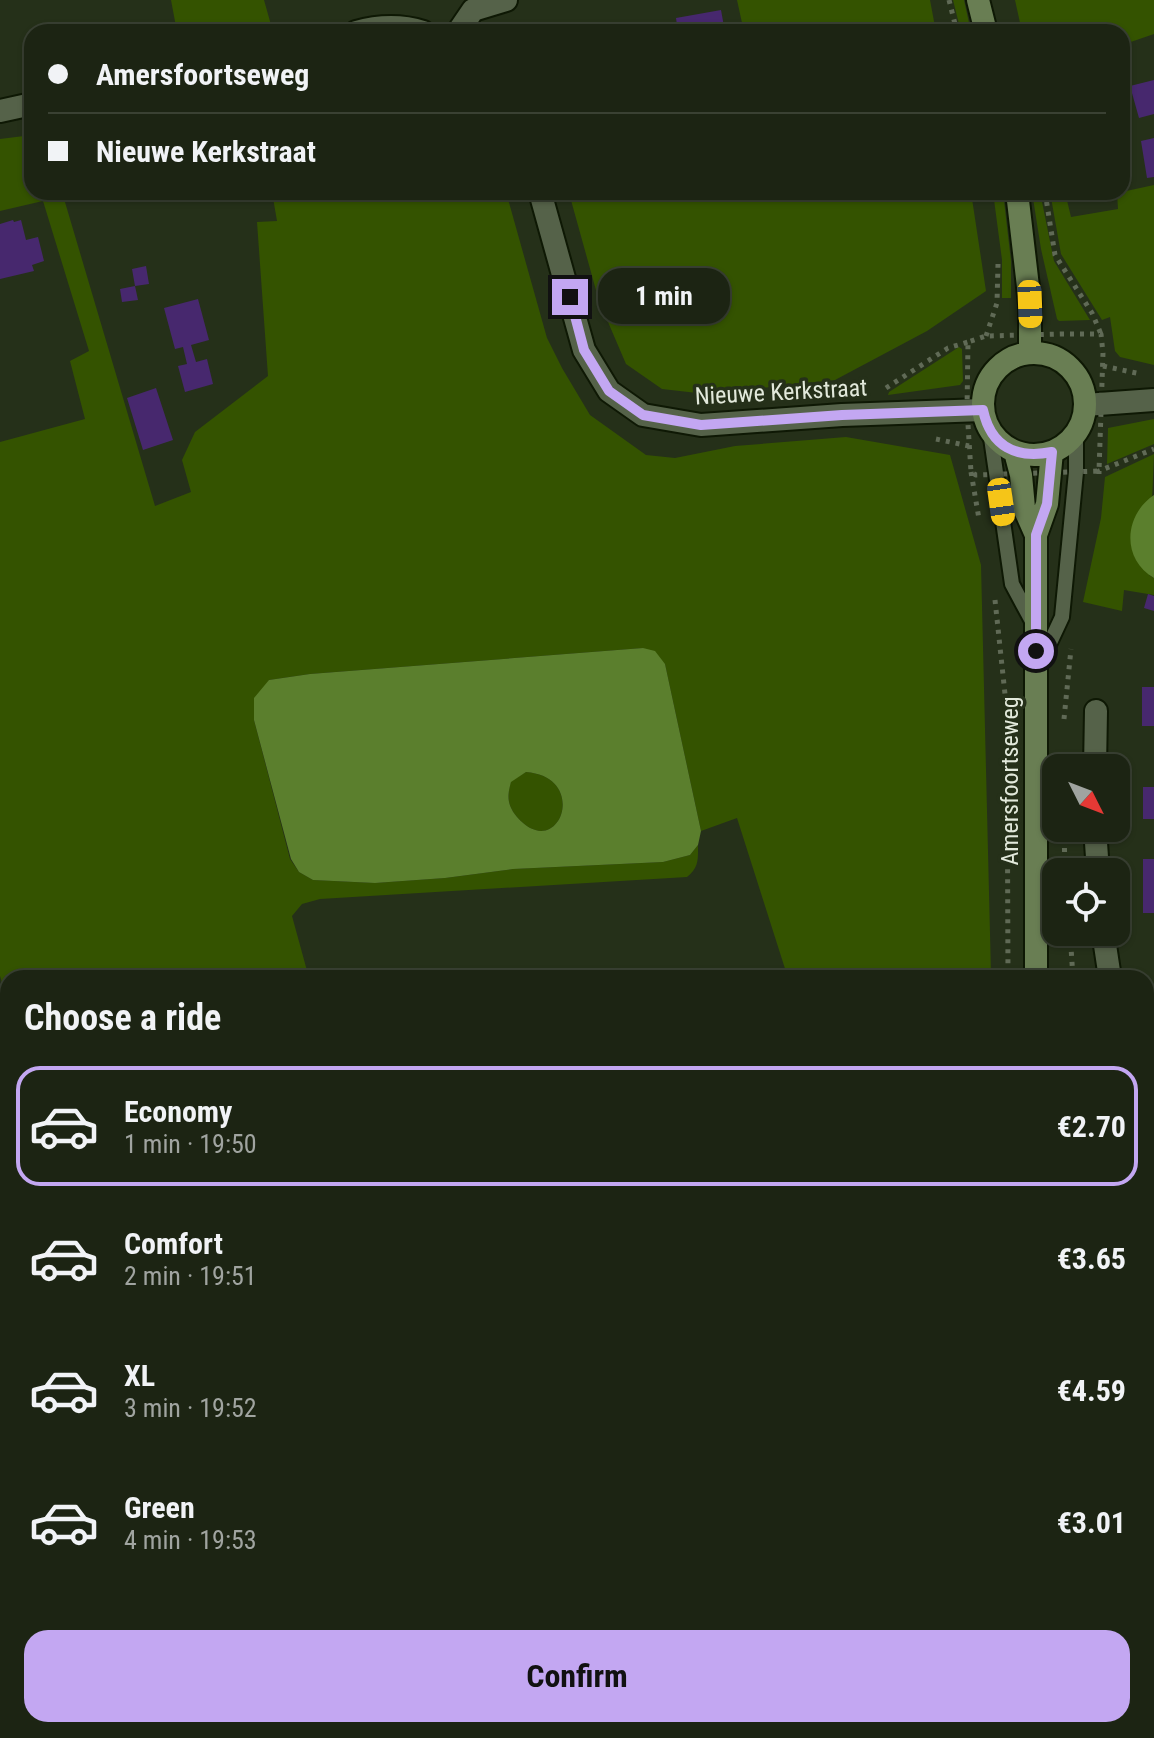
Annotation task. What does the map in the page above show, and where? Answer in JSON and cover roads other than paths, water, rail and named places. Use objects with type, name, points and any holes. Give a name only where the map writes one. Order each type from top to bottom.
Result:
[{"type":"main road","points":[[978,0],[984,24]]},
{"type":"main road","points":[[1018,200],[1027,268],[1030,344]]},
{"type":"main road","points":[[1030,344],[1073,371],[1094,404],[1076,434],[1051,463],[1005,446],[980,417],[990,378],[1000,366],[1030,344]]},
{"type":"main road","name":"Amersfoortseweg","points":[[1015,452],[1024,508],[1036,535]]},
{"type":"main road","name":"Amersfoortseweg","points":[[1036,970],[1036,535],[1047,504],[1051,463]]},
{"type":"street","points":[[463,24],[473,10],[506,0]]},
{"type":"street","points":[[0,111],[24,106]]},
{"type":"street","name":"Nieuwe Kerkstraat","points":[[542,200],[584,350],[609,391],[643,415],[701,425],[980,417]]},
{"type":"street","points":[[1094,404],[1154,400]]},
{"type":"street","points":[[1095,754],[1096,711]]},
{"type":"street","points":[[1105,946],[1109,970]]},
{"type":"lane","points":[[980,417],[997,475],[1012,584],[1036,629]]},
{"type":"lane","points":[[1036,672],[1062,617],[1076,472],[1076,434]]}]
